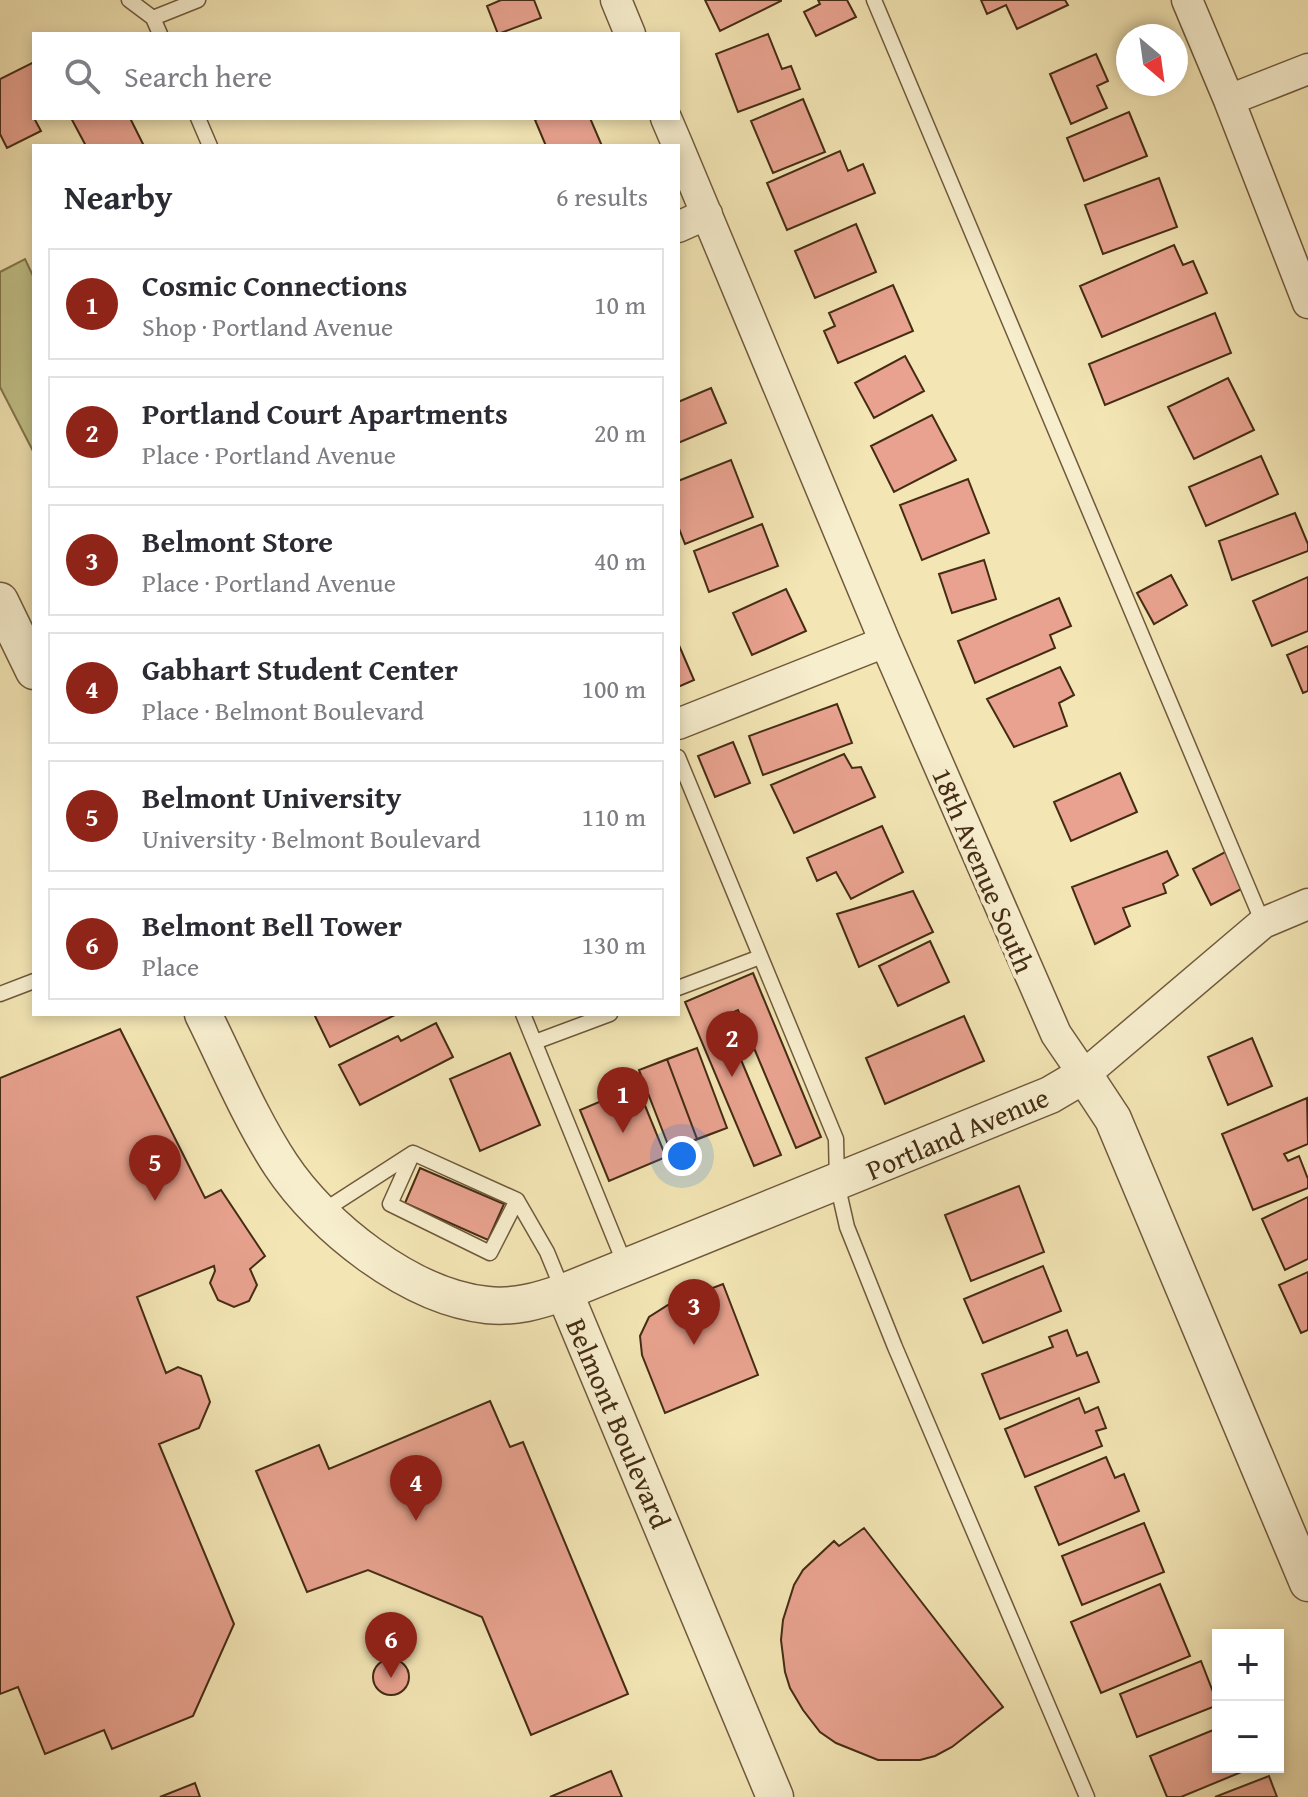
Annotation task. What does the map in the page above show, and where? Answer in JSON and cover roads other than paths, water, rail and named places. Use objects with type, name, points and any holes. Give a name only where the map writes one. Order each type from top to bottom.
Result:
[{"type":"street","points":[[616,0],[629,32]]},
{"type":"street","points":[[1187,0],[1308,303]]},
{"type":"street","points":[[1229,100],[1308,69]]},
{"type":"street","name":"18th Avenue South","points":[[667,120],[677,144]]},
{"type":"street","name":"18th Avenue South","points":[[680,151],[885,642],[1056,1034],[1113,1119],[1308,1583]]},
{"type":"street","points":[[680,226],[707,214]]},
{"type":"street","points":[[0,601],[32,667]]},
{"type":"street","points":[[680,723],[885,642]]},
{"type":"street","name":"Portland Avenue","points":[[564,1292],[1050,1095],[1084,1075],[1263,923],[1308,904]]},
{"type":"street","name":"Belmont Boulevard","points":[[204,1016],[267,1143],[299,1189],[320,1213],[388,1266],[438,1292],[464,1300],[507,1306],[536,1302],[564,1292],[775,1797]]},
{"type":"lane","points":[[129,0],[153,18],[159,32]]},
{"type":"lane","points":[[153,18],[198,0]]},
{"type":"lane","points":[[874,0],[1263,923]]},
{"type":"lane","points":[[199,120],[209,144]]},
{"type":"lane","points":[[680,762],[836,1139],[837,1183],[847,1227],[889,1334],[1087,1797]]},
{"type":"lane","points":[[680,987],[760,957]]},
{"type":"lane","points":[[0,994],[32,982]]},
{"type":"lane","points":[[524,1016],[626,1267]]},
{"type":"lane","points":[[535,1042],[605,1016]]},
{"type":"lane","points":[[320,1213],[413,1153]]},
{"type":"lane","points":[[413,1153],[444,1172],[517,1200],[547,1252],[564,1292]]},
{"type":"lane","points":[[413,1153],[390,1204],[460,1233],[490,1253],[517,1200]]},
{"type":"place","name":"Portland Court Apartments","points":[[732,1077]]},
{"type":"place","name":"Cosmic Connections","points":[[623,1133]]},
{"type":"place","name":"Belmont University","points":[[155,1201]]},
{"type":"place","name":"Belmont Store","points":[[694,1345]]},
{"type":"place","name":"Gabhart Student Center","points":[[416,1521]]},
{"type":"place","name":"Belmont Bell Tower","points":[[391,1678]]}]
